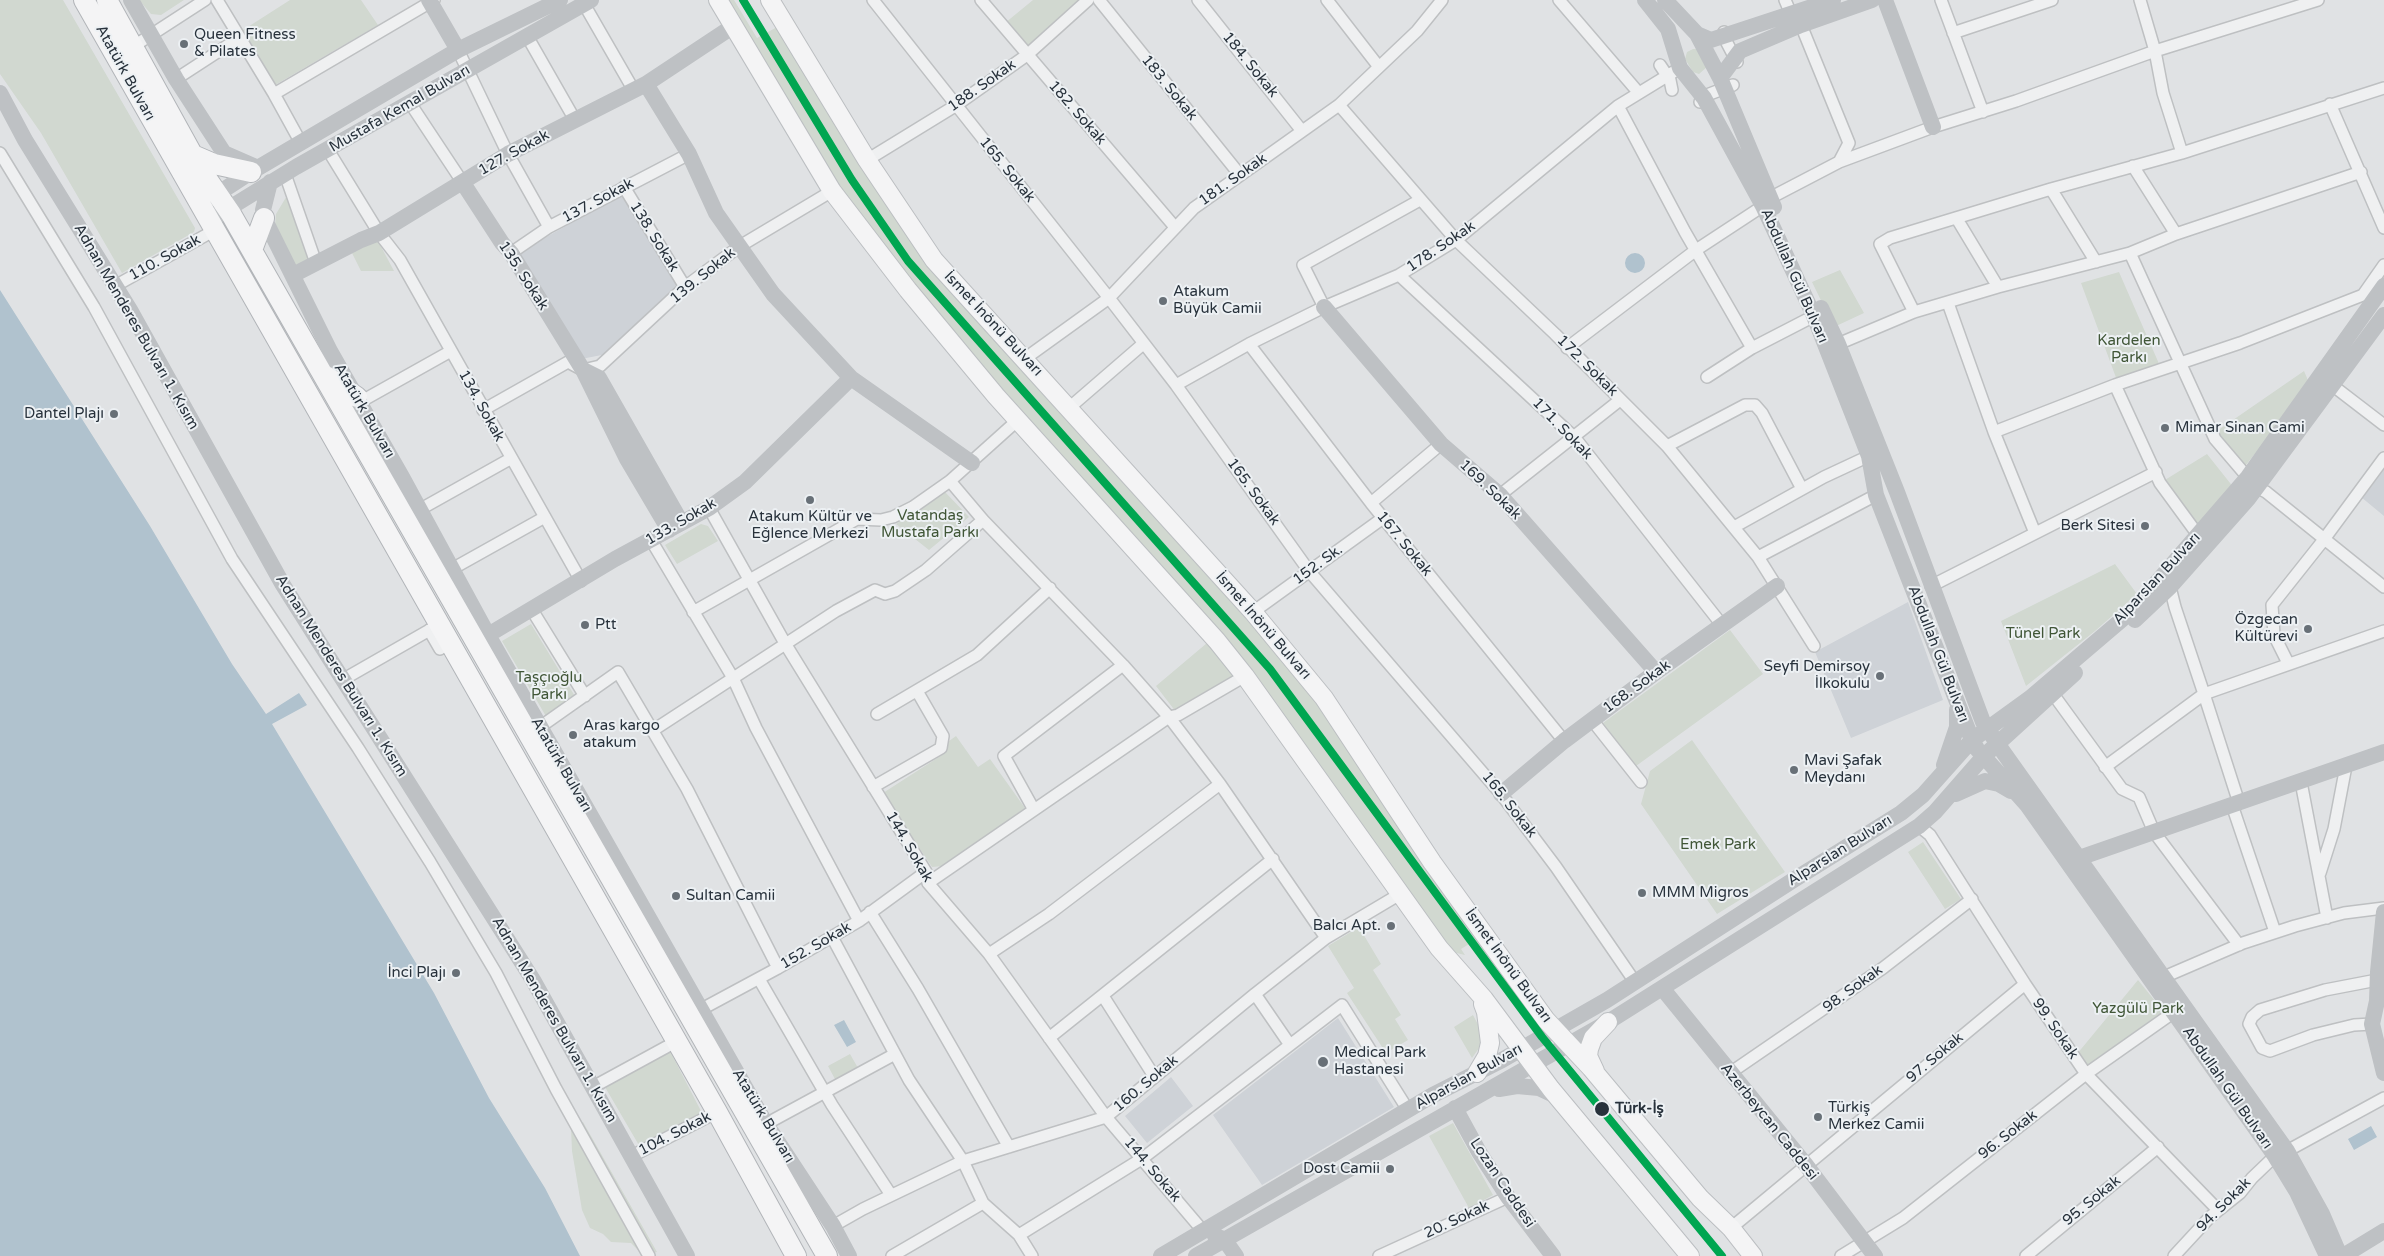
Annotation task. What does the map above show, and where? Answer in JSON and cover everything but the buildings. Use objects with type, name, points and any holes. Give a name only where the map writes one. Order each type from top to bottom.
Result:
[{"type":"highway","name":"Atatürk Bulvarı","points":[[84,0],[206,213],[435,627],[717,1112],[791,1255]]},
{"type":"highway","name":"Atatürk Bulvarı","points":[[107,0],[193,155],[252,250],[827,1256]]},
{"type":"highway","points":[[193,155],[214,164],[254,170]]},
{"type":"highway","points":[[252,250],[264,218]]},
{"type":"highway","points":[[321,372],[358,400]]},
{"type":"main road","points":[[130,0],[176,79],[224,153],[254,170]]},
{"type":"main road","name":"Mustafa Kemal Bulvarı","points":[[206,213],[254,170],[458,50],[560,0]]},
{"type":"main road","points":[[718,0],[732,27],[832,191],[908,290],[996,396],[1217,641],[1323,782],[1439,948],[1478,992],[1556,1096],[1690,1256]]},
{"type":"main road","name":"Abdullah Gül Bulvarı","points":[[1645,0],[1668,29],[1669,69],[1701,100],[1766,202],[1838,344],[1957,657],[1988,730],[2164,977],[2322,1214],[2331,1255]]},
{"type":"main road","name":"Abdullah Gül Bulvarı","points":[[1665,0],[1697,34],[1726,84],[1766,202],[1814,316],[1869,456],[1876,495],[1972,740],[2027,805],[2174,1012],[2281,1153]]},
{"type":"main road","points":[[1697,34],[1711,40],[1724,34],[1832,0]]},
{"type":"main road","points":[[1726,84],[1740,51],[1792,13],[1872,0]]},
{"type":"main road","points":[[1885,0],[1933,127]]},
{"type":"main road","points":[[431,1],[458,50]]},
{"type":"main road","name":"İsmet İnönü Bulvarı","points":[[774,1],[867,160],[934,260],[1253,612],[1324,698],[1432,862],[1500,959],[1546,1020],[1600,1080],[1700,1198],[1731,1228],[1753,1256]]},
{"type":"main road","name":"Mustafa Kemal Bulvarı","points":[[222,199],[270,182],[286,174],[587,2]]},
{"type":"main road","name":"127. Sokak","points":[[293,276],[379,232],[463,183],[508,154],[639,86],[732,27]]},
{"type":"main road","points":[[639,86],[689,154],[716,213],[773,294],[851,378],[972,463]]},
{"type":"main road","name":"Adnan Menderes Bulvarı 1. Kısım","points":[[0,93],[25,140],[115,286],[283,585],[533,980],[687,1256]]},
{"type":"main road","name":"Atatürk Bulvarı","points":[[270,182],[263,210],[264,218],[271,237],[293,276],[330,351],[700,1010],[766,1124],[833,1226],[849,1256]]},
{"type":"main road","name":"135. Sokak","points":[[463,183],[502,243],[511,253],[582,370],[627,459],[675,526]]},
{"type":"main road","name":"Alparslan Bulvarı","points":[[2252,482],[2368,298],[2384,286]]},
{"type":"main road","name":"169. Sokak","points":[[1324,307],[1441,444],[1500,495],[1656,672]]},
{"type":"main road","name":"Alparslan Bulvarı","points":[[1196,1256],[1608,1022],[1918,826],[1945,800],[1984,756],[2170,587],[2203,541],[2332,385],[2384,315]]},
{"type":"main road","name":"133. Sokak","points":[[488,635],[709,508],[745,482],[851,378]]},
{"type":"main road","name":"Alparslan Bulvarı","points":[[1160,1256],[1408,1110],[1520,1050],[1634,982],[1902,813],[1935,782],[1972,740],[2030,698],[2132,611],[2203,541]]},
{"type":"main road","name":"168. Sokak","points":[[1502,794],[1564,741],[1776,586]]},
{"type":"main road","points":[[1935,782],[1955,737],[1958,717],[1957,705]]},
{"type":"main road","points":[[2079,858],[2384,752]]},
{"type":"main road","points":[[1945,800],[1971,785],[1985,781],[2000,784],[2011,790],[2027,805]]},
{"type":"main road","points":[[2384,923],[2377,980],[2376,1027],[2384,1074]]},
{"type":"main road","name":"Azerbeycan Caddesi","points":[[1662,988],[1806,1166],[1869,1250]]},
{"type":"main road","points":[[1477,1073],[1487,1056],[1490,1043],[1486,1012],[1478,992]]},
{"type":"main road","points":[[1600,1080],[1590,1061],[1589,1049],[1594,1038],[1608,1022]]},
{"type":"main road","points":[[1482,1093],[1517,1086],[1539,1088],[1556,1096]]},
{"type":"main road","name":"Lozan Caddesi","points":[[1455,1108],[1479,1152],[1508,1197],[1553,1256]]},
{"type":"main road","points":[[1203,1231],[1224,1239],[1236,1256]]},
{"type":"main road","points":[[2331,1255],[2384,1231]]},
{"type":"street","points":[[134,46],[205,0]]},
{"type":"street","points":[[216,0],[274,94],[301,143]]},
{"type":"street","name":"165. Sokak","points":[[873,0],[1176,385],[1309,570],[1502,794],[1556,868],[1634,982]]},
{"type":"street","name":"182. Sokak","points":[[981,0],[1174,226]]},
{"type":"street","name":"188. Sokak","points":[[867,160],[955,106],[1027,55],[1088,0]]},
{"type":"street","name":"183. Sokak","points":[[1099,0],[1240,175]]},
{"type":"street","name":"184. Sokak","points":[[1198,0],[1302,131]]},
{"type":"street","name":"181. Sokak","points":[[1023,360],[1109,298],[1174,226],[1194,208],[1339,105],[1417,31],[1442,0]]},
{"type":"street","points":[[1559,0],[1638,92]]},
{"type":"street","points":[[1941,0],[1983,112]]},
{"type":"street","points":[[1953,32],[2052,0]]},
{"type":"street","points":[[2140,0],[2155,52],[2163,93],[2182,153]]},
{"type":"street","points":[[1567,348],[1696,250],[1766,202],[1839,162],[1933,127],[1983,112],[2155,52],[2318,0]]},
{"type":"street","points":[[274,94],[431,1]]},
{"type":"street","points":[[1329,1],[1379,67]]},
{"type":"street","points":[[587,2],[639,86]]},
{"type":"street","points":[[1792,13],[1849,143],[1839,162]]},
{"type":"street","points":[[1724,34],[1736,60]]},
{"type":"street","points":[[527,36],[575,120]]},
{"type":"street","points":[[176,79],[239,38]]},
{"type":"street","points":[[458,50],[508,154],[549,227]]},
{"type":"street","points":[[1669,69],[1672,90]]},
{"type":"street","name":"178. Sokak","points":[[1176,385],[1248,344],[1324,307],[1399,275],[1456,240],[1618,106],[1669,69]]},
{"type":"street","points":[[1701,100],[1726,84]]},
{"type":"street","points":[[1914,312],[1880,244],[1916,230],[1958,219],[2051,189],[2182,153],[2384,88]]},
{"type":"street","points":[[410,103],[463,183]]},
{"type":"street","points":[[2330,104],[2384,228]]},
{"type":"street","name":"172. Sokak","points":[[1339,105],[1456,240],[1667,446],[1758,557],[1814,646]]},
{"type":"street","points":[[1618,106],[1696,250],[1752,348]]},
{"type":"street","name":"134. Sokak","points":[[328,150],[379,232],[400,260],[510,459],[546,517],[580,581]]},
{"type":"street","points":[[0,153],[94,307],[232,559],[358,748],[430,862],[496,973],[556,1089],[649,1256]]},
{"type":"street","name":"137. Sokak","points":[[511,253],[549,227],[689,154]]},
{"type":"street","points":[[2133,166],[2176,234]]},
{"type":"street","points":[[1838,344],[1914,312],[1998,287],[2130,253],[2176,234],[2361,172]]},
{"type":"street","points":[[286,174],[316,264]]},
{"type":"street","name":"138. Sokak","points":[[624,187],[685,287]]},
{"type":"street","points":[[2051,189],[2096,262]]},
{"type":"street","name":"139. Sokak","points":[[582,370],[600,366],[685,287],[740,246],[832,191]]},
{"type":"street","points":[[1324,307],[1303,265],[1420,200]]},
{"type":"street","name":"110. Sokak","points":[[115,286],[206,213]]},
{"type":"street","points":[[1958,219],[1998,287]]},
{"type":"street","points":[[2130,253],[2215,439],[2252,482],[2384,587]]},
{"type":"street","points":[[1994,432],[2115,385],[2368,298],[2384,265]]},
{"type":"street","name":"171. Sokak","points":[[1399,275],[1575,438],[1722,625]]},
{"type":"street","points":[[1948,303],[1994,432],[2035,533]]},
{"type":"street","points":[[1706,377],[1752,348],[1814,316]]},
{"type":"street","points":[[1069,408],[1144,344]]},
{"type":"street","name":"167. Sokak","points":[[1248,344],[1371,504],[1564,741]]},
{"type":"street","points":[[358,400],[451,351]]},
{"type":"street","points":[[483,410],[568,362],[582,370]]},
{"type":"street","points":[[2115,385],[2160,482],[2203,541]]},
{"type":"street","points":[[2332,385],[2384,425]]},
{"type":"street","points":[[1500,495],[1575,438],[1620,400]]},
{"type":"street","points":[[1667,446],[1745,405],[1755,405],[1762,413],[1802,489]]},
{"type":"street","points":[[693,612],[857,519],[881,520],[902,514],[950,481],[972,463],[1018,419]]},
{"type":"street","points":[[1371,504],[1441,444]]},
{"type":"street","points":[[1734,527],[1802,489],[1869,456]]},
{"type":"street","points":[[2288,664],[2274,635],[2272,605],[2325,539],[2384,458]]},
{"type":"street","points":[[419,510],[510,459]]},
{"type":"street","points":[[1931,586],[2156,472]]},
{"type":"street","points":[[950,481],[983,520],[1123,664],[1170,717],[1220,784],[1326,938]]},
{"type":"street","points":[[1758,557],[1876,495]]},
{"type":"street","name":"144. Sokak","points":[[709,508],[786,645],[874,787],[927,878],[989,954],[1106,1117],[1143,1158],[1203,1231]]},
{"type":"street","points":[[452,569],[546,517]]},
{"type":"street","name":"152. Sk.","points":[[1253,612],[1383,518]]},
{"type":"street","points":[[652,731],[836,611],[875,590],[886,594],[895,591],[926,570],[983,520]]},
{"type":"street","points":[[651,540],[733,678],[756,728],[859,921]]},
{"type":"street","points":[[2170,587],[2275,932]]},
{"type":"street","points":[[877,714],[977,655],[1050,588]]},
{"type":"street","points":[[532,610],[585,696]]},
{"type":"street","points":[[344,679],[435,627],[440,648]]},
{"type":"street","points":[[2105,767],[2204,694],[2384,632]]},
{"type":"street","points":[[1034,810],[1004,756],[1123,664]]},
{"type":"street","points":[[540,727],[618,672],[691,797],[778,968]]},
{"type":"street","name":"152. Sokak","points":[[700,1010],[759,979],[859,921],[870,912],[1034,810],[1170,717],[1178,716],[1245,676]]},
{"type":"street","points":[[874,787],[941,748],[942,736],[917,691]]},
{"type":"street","points":[[2053,694],[2122,789],[2139,797],[2154,832],[2239,944]]},
{"type":"street","points":[[1592,720],[1641,782]]},
{"type":"street","points":[[2319,875],[2334,829],[2346,766]]},
{"type":"street","points":[[2301,782],[2327,918]]},
{"type":"street","points":[[989,954],[1049,914],[1220,784]]},
{"type":"street","name":"99. Sokak","points":[[1918,826],[1930,835],[2025,984],[2086,1074],[2218,1210]]},
{"type":"street","points":[[1049,1038],[1273,860]]},
{"type":"street","name":"160. Sokak","points":[[833,1226],[963,1161],[1009,1146],[1038,1140],[1106,1117],[1154,1076],[1326,938],[1343,926],[1400,894]]},
{"type":"street","name":"98. Sokak","points":[[1730,1073],[1886,966],[1972,899]]},
{"type":"street","points":[[2164,977],[2239,944],[2275,932],[2327,918],[2384,908]]},
{"type":"street","points":[[870,912],[918,989],[1009,1146]]},
{"type":"street","points":[[832,937],[908,1080],[963,1161],[982,1203],[1019,1235],[1032,1256]]},
{"type":"street","points":[[759,979],[824,1091],[891,1196]]},
{"type":"street","points":[[2376,1027],[2354,1025],[2313,1035],[2270,1051],[2262,1048],[2250,1024],[2252,1017],[2260,1010],[2325,990],[2377,980]]},
{"type":"street","name":"97. Sokak","points":[[1731,1228],[2025,984]]},
{"type":"street","points":[[1255,994],[1290,1045]]},
{"type":"street","points":[[1102,996],[1154,1076]]},
{"type":"street","points":[[1019,1235],[1143,1158],[1342,1005],[1408,1110]]},
{"type":"street","name":"96. Sokak","points":[[1841,1256],[1869,1250],[1903,1218],[2086,1074],[2174,1012]]},
{"type":"street","points":[[593,1087],[670,1045]]},
{"type":"street","points":[[766,1124],[895,1054]]},
{"type":"street","name":"94. Sokak","points":[[2174,1256],[2218,1210],[2240,1193],[2252,1178],[2281,1153],[2384,1098]]},
{"type":"street","name":"104. Sokak","points":[[632,1156],[717,1112]]},
{"type":"street","name":"95. Sokak","points":[[2026,1256],[2158,1147]]},
{"type":"street","name":"20. Sokak","points":[[1380,1256],[1508,1197]]},
{"type":"street","points":[[892,1256],[982,1203]]},
{"type":"shaded area","points":[[621,195],[682,288],[607,354],[581,359],[518,253]]},
{"type":"shaded area","points":[[2384,467],[2384,516],[2361,497]]},
{"type":"shaded area","name":"Seyfi Demirsoy İlkokulu","points":[[1908,602],[1943,700],[1851,738],[1815,652]]},
{"type":"shaded area","name":"Medical Park Hastanesi","points":[[1338,1018],[1394,1107],[1262,1185],[1213,1115]]},
{"type":"shaded area","points":[[1171,1077],[1193,1106],[1147,1143],[1125,1116]]},
{"type":"green space","points":[[0,0],[63,0],[195,228],[194,232],[122,273],[41,133],[0,74]]},
{"type":"green space","points":[[139,0],[184,0],[161,15],[151,14]]},
{"type":"green space","points":[[290,0],[361,0],[378,25],[275,85],[240,32]]},
{"type":"green space","points":[[719,0],[734,0],[757,38],[779,26],[899,223],[959,301],[1296,674],[1534,1016],[1531,1018],[1474,941],[1461,949],[1465,955],[1448,951],[1263,690],[1021,414],[846,209]]},
{"type":"green space","points":[[1033,0],[1079,0],[1082,3],[1027,49],[1005,23]]},
{"type":"green space","points":[[1697,49],[1707,67],[1699,74],[1693,72],[1685,59],[1687,52]]},
{"type":"green space","points":[[288,194],[310,259],[295,267],[275,225],[276,214]]},
{"type":"green space","points":[[377,239],[394,271],[361,271],[352,253]]},
{"type":"green space","points":[[1840,270],[1864,313],[1834,327],[1812,282]]},
{"type":"green space","name":"Kardelen Parkı","points":[[2119,272],[2160,366],[2118,383],[2081,283]]},
{"type":"green space","points":[[2304,371],[2310,385],[2245,466],[2217,431]]},
{"type":"green space","points":[[2207,454],[2234,488],[2195,530],[2160,483]]},
{"type":"green space","name":"Vatandaş Mustafa Parkı","points":[[945,492],[969,517],[929,550],[896,524]]},
{"type":"green space","points":[[701,524],[708,526],[718,541],[677,564],[665,545]]},
{"type":"green space","name":"Tünel Park","points":[[2115,564],[2137,594],[2095,631],[2026,686],[2001,621]]},
{"type":"green space","name":"Taşçıoğlu Parkı","points":[[531,624],[576,698],[547,718],[502,641]]},
{"type":"green space","points":[[1730,630],[1763,674],[1636,766],[1603,723]]},
{"type":"green space","points":[[1207,643],[1234,671],[1233,678],[1176,712],[1156,686]]},
{"type":"green space","points":[[956,736],[978,767],[990,759],[1025,808],[943,866],[932,867],[883,793],[942,755],[945,744]]},
{"type":"green space","name":"Emek Park","points":[[1692,740],[1785,872],[1717,914],[1641,804],[1650,771]]},
{"type":"green space","points":[[1923,842],[1961,899],[1945,909],[1908,852]]},
{"type":"green space","points":[[1359,927],[1381,964],[1373,970],[1401,1015],[1395,1019],[1408,1040],[1386,1053],[1347,993],[1354,988],[1328,946]]},
{"type":"green space","name":"Yazgülü Park","points":[[2138,980],[2164,1012],[2087,1068],[2077,1054]]},
{"type":"green space","points":[[1473,1015],[1483,1034],[1482,1044],[1472,1058],[1454,1027]]},
{"type":"green space","points":[[670,1051],[702,1113],[640,1147],[605,1087]]},
{"type":"green space","points":[[850,1054],[858,1068],[836,1081],[828,1066]]},
{"type":"green space","points":[[583,1122],[657,1252],[644,1256],[631,1243],[611,1242],[603,1234],[590,1228],[582,1210],[572,1151],[571,1128]]},
{"type":"green space","points":[[1453,1123],[1493,1195],[1469,1208],[1429,1136]]},
{"type":"water","points":[[1631,253],[1639,253],[1645,259],[1645,267],[1639,273],[1631,273],[1625,267],[1625,259]]},
{"type":"water","points":[[0,290],[150,526],[232,664],[266,714],[299,693],[307,705],[272,724],[434,993],[489,1098],[545,1188],[580,1256],[0,1256]]},
{"type":"water","points":[[844,1020],[856,1042],[847,1047],[834,1025]]},
{"type":"water","points":[[2371,1126],[2377,1137],[2354,1150],[2348,1139]]},
{"type":"transit line","points":[[743,0],[852,180],[908,261],[1270,669],[1542,1037],[1722,1256]]},
{"type":"place","name":"Queen Fitness & Pilates","points":[[184,44]]},
{"type":"place","name":"Atakum Büyük Camii","points":[[1163,301]]},
{"type":"place","name":"Dantel Plajı","points":[[114,414]]},
{"type":"place","name":"Mimar Sinan Cami","points":[[2165,428]]},
{"type":"place","name":"Atakum Kültür ve Eğlence Merkezi","points":[[810,500]]},
{"type":"place","name":"Berk Sitesi","points":[[2145,526]]},
{"type":"place","name":"Ptt","points":[[585,625]]},
{"type":"place","name":"Özgecan Kültürevi","points":[[2308,629]]},
{"type":"place","name":"Seyfi Demirsoy İlkokulu","points":[[1880,676]]},
{"type":"place","name":"Aras kargo atakum","points":[[573,735]]},
{"type":"place","name":"Mavi Şafak Meydanı","points":[[1794,770]]},
{"type":"place","name":"MMM Migros","points":[[1642,893]]},
{"type":"place","name":"Sultan Camii","points":[[676,896]]},
{"type":"place","name":"Balcı Apt.","points":[[1391,926]]},
{"type":"place","name":"İnci Plajı","points":[[456,973]]},
{"type":"place","name":"Medical Park Hastanesi","points":[[1323,1062]]},
{"type":"place","name":"Türk-İş","points":[[1602,1109]]},
{"type":"place","name":"Türkiş Merkez Camii","points":[[1818,1117]]},
{"type":"place","name":"Dost Camii","points":[[1390,1169]]}]
